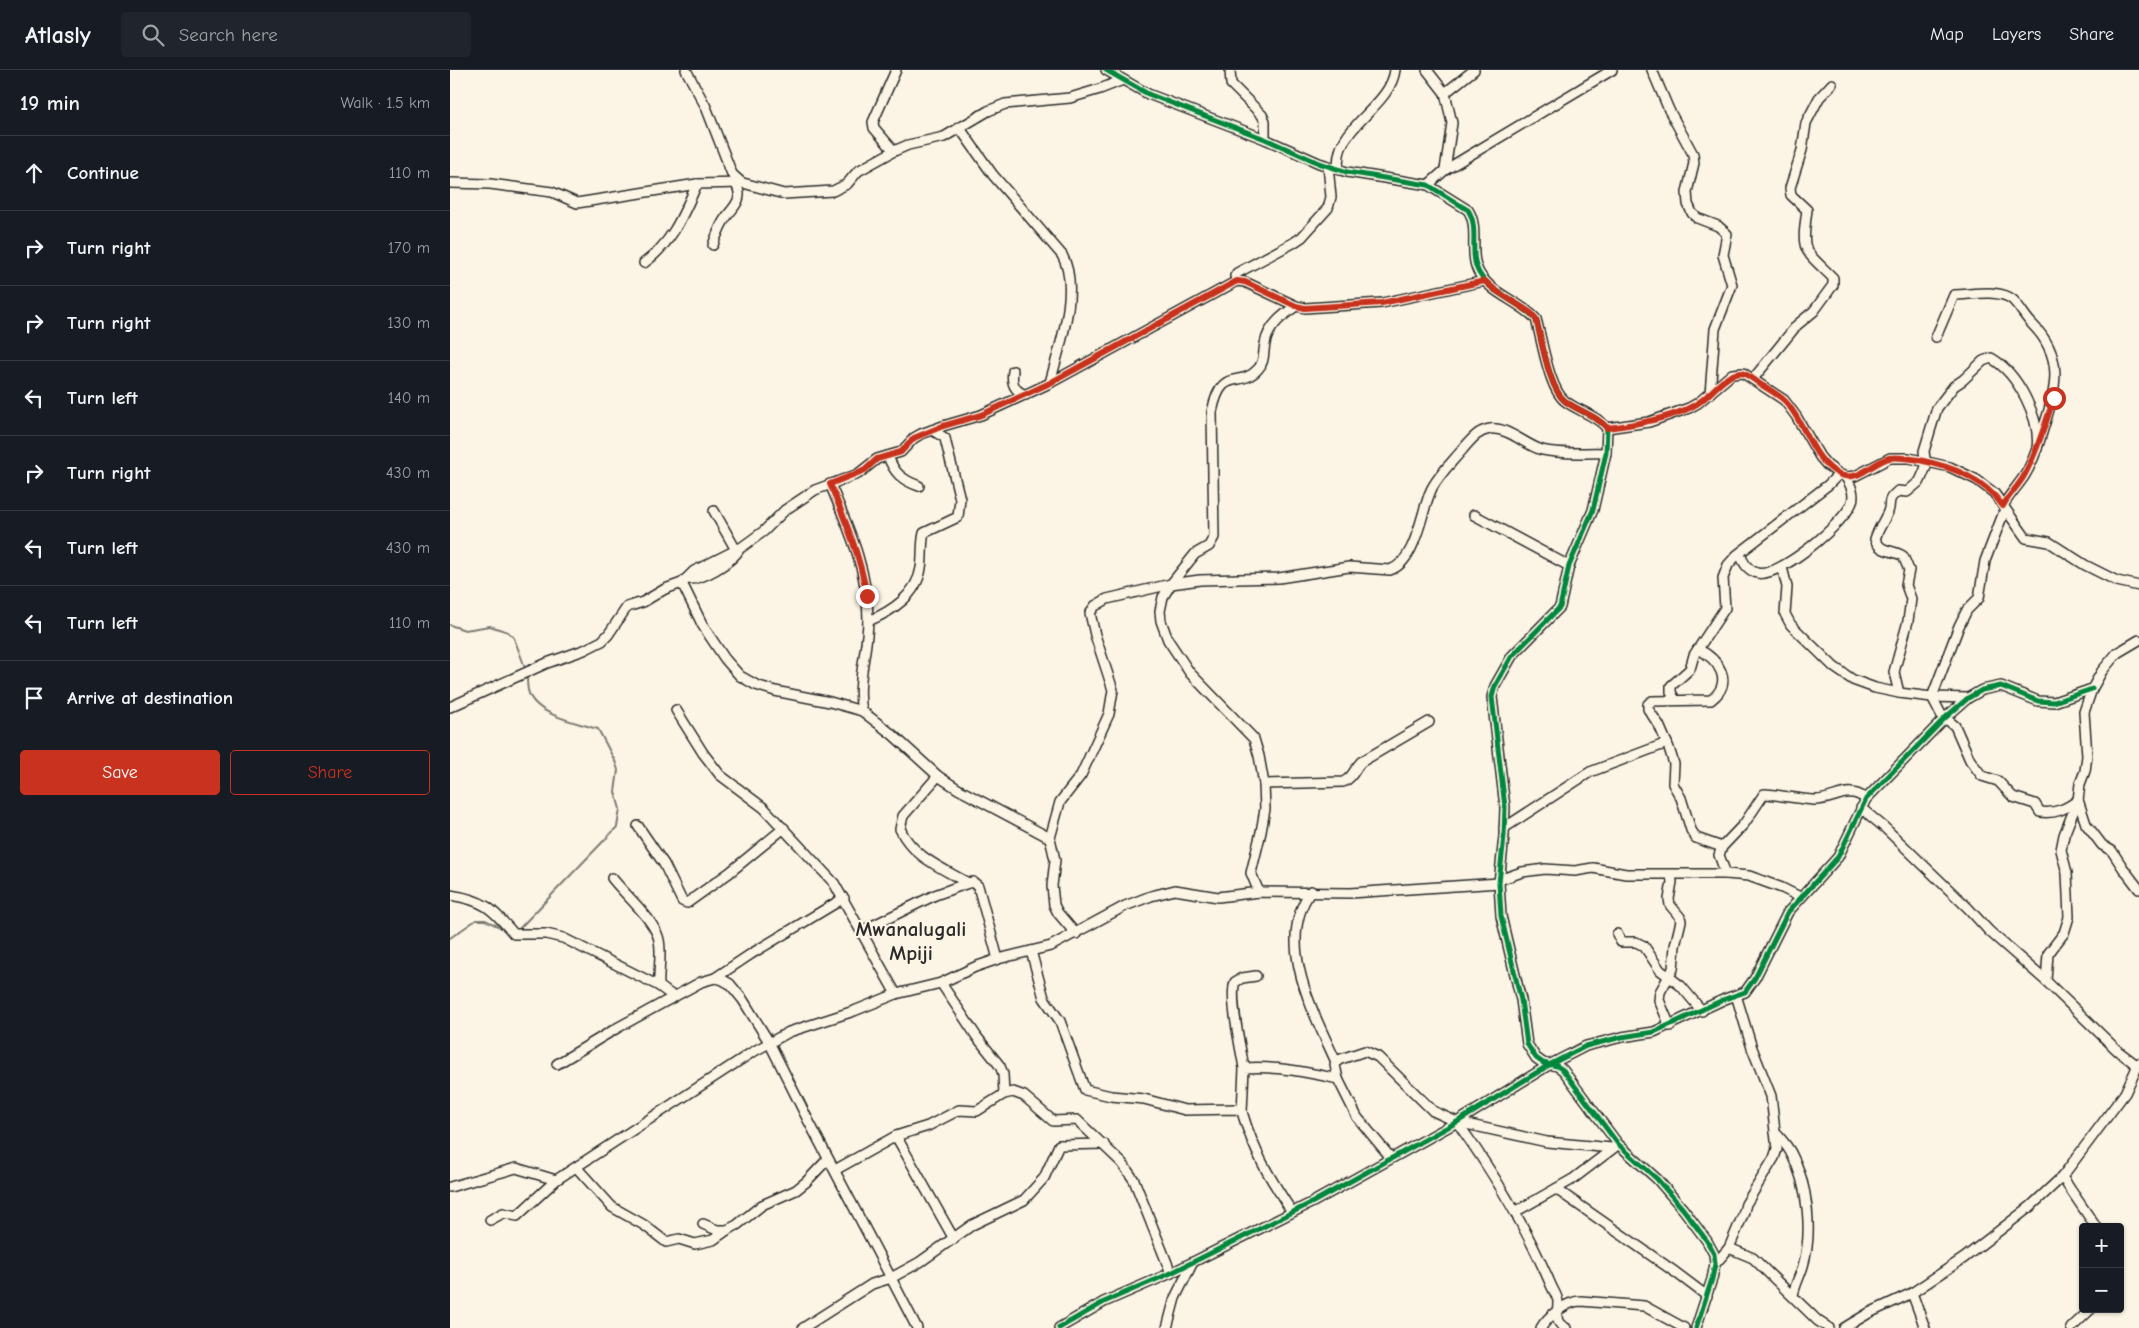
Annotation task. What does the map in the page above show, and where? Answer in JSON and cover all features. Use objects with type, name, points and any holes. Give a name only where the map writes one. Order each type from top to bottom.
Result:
[{"type":"street","points":[[686,70],[706,107],[722,154],[739,183],[738,202],[723,221],[713,245]]},
{"type":"street","points":[[894,151],[874,128],[873,122],[896,70]]},
{"type":"street","points":[[1106,70],[1148,94],[1180,108],[1265,139],[1339,170],[1428,185],[1470,212],[1474,230],[1476,268],[1485,281],[1495,290],[1531,313],[1536,319],[1552,383],[1558,395],[1566,402],[1602,422],[1607,428],[1606,453],[1593,510],[1569,566],[1560,607],[1512,656],[1497,681],[1492,697],[1504,807],[1499,882],[1501,916],[1521,1000],[1527,1044],[1536,1058],[1563,1070],[1615,1146],[1657,1179],[1707,1241],[1716,1258],[1707,1296],[1696,1328]]},
{"type":"street","points":[[1230,70],[1231,84],[1262,115],[1265,121],[1265,139]]},
{"type":"street","points":[[1339,170],[1337,162],[1340,148],[1351,132],[1386,93],[1395,70]]},
{"type":"street","points":[[1427,70],[1445,93],[1452,124],[1445,170]]},
{"type":"street","points":[[1445,93],[1474,70]]},
{"type":"street","points":[[1428,185],[1445,170],[1612,70]]},
{"type":"street","points":[[1652,70],[1669,110],[1693,154],[1694,163],[1687,192],[1688,204],[1692,213],[1697,218],[1718,226],[1727,234],[1723,255],[1732,284],[1715,329],[1710,394]]},
{"type":"street","points":[[450,183],[490,184],[552,192],[571,201],[583,203],[697,184],[739,183],[784,194],[832,191],[847,184],[858,171],[894,151],[908,145],[944,137],[959,127],[1005,104],[1070,98],[1123,80]]},
{"type":"street","points":[[1753,379],[1798,325],[1814,311],[1833,284],[1833,278],[1805,250],[1803,240],[1807,210],[1792,195],[1790,188],[1802,150],[1806,123],[1819,98],[1832,84]]},
{"type":"street","points":[[959,127],[993,175],[1062,255],[1068,266],[1068,304],[1050,383]]},
{"type":"street","points":[[1237,281],[1235,276],[1237,273],[1293,244],[1302,237],[1328,208],[1331,197],[1328,166]]},
{"type":"street","points":[[644,263],[659,252],[667,243],[683,215],[697,184]]},
{"type":"street","points":[[450,707],[547,663],[584,650],[602,641],[627,607],[643,602],[665,589],[684,581],[700,577],[724,564],[735,556],[738,549],[764,531],[777,517],[808,494],[858,474],[877,459],[901,452],[914,438],[932,430],[981,415],[1026,395],[1237,281],[1245,282],[1296,306],[1333,306],[1382,303],[1485,281]]},
{"type":"street","points":[[1936,338],[1954,295],[2000,294],[2012,299],[2031,324],[2039,331],[2049,347],[2054,363],[2056,383],[2054,398],[2037,449],[2024,476],[2007,497],[1985,561],[1978,598],[1967,610],[1959,626],[1932,697],[1944,719],[1955,726],[1970,760],[1982,776],[1998,781],[2013,797],[2035,804],[2040,812],[2049,813],[2063,810],[2078,800]]},
{"type":"street","points":[[1259,892],[1251,873],[1252,863],[1262,832],[1265,809],[1260,756],[1254,739],[1199,684],[1168,640],[1161,621],[1160,611],[1163,597],[1171,584],[1195,554],[1209,546],[1214,537],[1212,412],[1222,385],[1227,381],[1250,375],[1258,370],[1263,364],[1265,342],[1269,333],[1280,317],[1296,306]]},
{"type":"street","points":[[1899,694],[1894,672],[1908,621],[1911,599],[1906,585],[1908,570],[1903,556],[1882,549],[1878,546],[1875,539],[1888,511],[1888,502],[1891,497],[1898,491],[1907,492],[1920,481],[1926,462],[1924,452],[1927,439],[1937,408],[1954,386],[1988,358],[1999,362],[2022,392],[2036,423],[2037,449]]},
{"type":"street","points":[[1013,371],[1012,380],[1014,386],[1018,391],[1026,395]]},
{"type":"street","points":[[1607,428],[1649,422],[1689,408],[1710,394],[1732,374],[1743,373],[1784,400],[1827,466],[1843,475],[1855,476],[1890,458],[1909,458],[1950,467],[1977,480],[1994,493],[2026,538],[2049,542],[2085,565],[2117,580],[2139,586]]},
{"type":"street","points":[[868,621],[890,612],[898,606],[918,579],[922,567],[924,533],[958,517],[960,499],[945,438],[932,430]]},
{"type":"street","points":[[1076,934],[1058,913],[1054,905],[1052,886],[1055,860],[1050,838],[1060,802],[1081,775],[1109,714],[1113,690],[1095,635],[1090,613],[1095,606],[1107,600],[1171,584],[1200,580],[1279,578],[1349,567],[1390,570],[1396,568],[1402,563],[1417,534],[1431,489],[1470,441],[1479,432],[1485,430],[1504,430],[1528,444],[1544,450],[1606,453]]},
{"type":"street","points":[[888,456],[895,472],[902,478],[919,486]]},
{"type":"street","points":[[1674,700],[1671,686],[1690,670],[1698,648],[1703,644],[1712,626],[1725,608],[1722,578],[1728,565],[1843,475]]},
{"type":"street","points":[[1740,554],[1747,567],[1757,573],[1763,573],[1782,567],[1806,551],[1840,520],[1850,506],[1853,491],[1843,475]]},
{"type":"street","points":[[830,484],[856,544],[867,596],[868,621],[860,692],[862,711]]},
{"type":"street","points":[[714,511],[738,549]]},
{"type":"street","points":[[1474,515],[1569,566]]},
{"type":"street","points":[[1782,567],[1787,587],[1785,614],[1791,625],[1825,659],[1853,680],[1899,694],[1968,698]]},
{"type":"street","points":[[684,581],[703,626],[740,676],[764,688],[862,711],[894,735],[938,776],[958,789],[1050,838]]},
{"type":"street","points":[[2046,982],[2048,954],[2064,933],[2069,918],[2067,873],[2061,850],[2064,834],[2078,800],[2080,784],[2085,771],[2087,756],[2084,712],[2092,689],[2102,671],[2117,653],[2139,640]]},
{"type":"street","points":[[1698,648],[1718,663],[1723,677],[1720,689],[1711,700],[1652,701],[1648,704],[1648,709],[1659,725],[1667,743],[1674,764],[1673,784],[1691,830],[1696,838],[1722,847]]},
{"type":"street","points":[[1058,1328],[1104,1302],[1194,1262],[1292,1212],[1457,1122],[1549,1065],[1586,1046],[1622,1037],[1654,1032],[1745,992],[1755,978],[1782,922],[1800,897],[1816,883],[1838,857],[1864,804],[1944,719],[1968,698],[1982,690],[2000,686],[2038,700],[2054,702],[2066,700],[2092,689]]},
{"type":"street","points":[[676,710],[720,775],[764,808],[822,868],[844,898],[896,994]]},
{"type":"street","points":[[1264,784],[1343,782],[1351,777],[1361,762],[1428,722]]},
{"type":"street","points":[[1504,828],[1590,772],[1667,743]]},
{"type":"street","points":[[938,776],[903,816],[900,829],[912,849],[978,886],[998,959]]},
{"type":"street","points":[[1726,874],[1719,855],[1722,847],[1744,824],[1764,794],[1813,800],[1850,792],[1858,794],[1864,804],[1885,828],[1968,908],[1989,931],[2118,1051],[2138,1065],[2126,1093],[2062,1177],[2031,1206],[1964,1258],[1912,1293],[1869,1313],[1844,1328]]},
{"type":"street","points":[[2078,800],[2086,824],[2102,845],[2112,851],[2139,889]]},
{"type":"street","points":[[638,826],[664,864],[682,901],[687,903],[729,873],[784,828]]},
{"type":"street","points":[[490,1220],[503,1213],[518,1216],[556,1180],[769,1042],[789,1032],[854,1011],[896,994],[941,983],[975,967],[998,959],[1051,946],[1125,906],[1151,896],[1175,890],[1218,897],[1259,892],[1311,891],[1350,893],[1499,882],[1522,872],[1545,869],[1575,871],[1593,868],[1626,874],[1726,874],[1749,876],[1800,897]]},
{"type":"street","points":[[1670,1026],[1659,1000],[1660,992],[1674,963],[1675,946],[1681,921],[1668,899],[1672,882],[1671,875]]},
{"type":"street","points":[[612,878],[645,916],[658,935],[659,986]]},
{"type":"street","points":[[862,931],[968,882]]},
{"type":"street","points":[[1311,891],[1299,912],[1295,953],[1316,1017],[1336,1062],[1338,1079],[1357,1117],[1391,1158]]},
{"type":"street","points":[[450,896],[467,897],[486,905],[493,910],[514,934],[546,934],[563,938],[659,986],[674,997]]},
{"type":"street","points":[[557,1064],[701,982],[715,978],[844,898]]},
{"type":"street","points":[[1617,934],[1621,942],[1636,942],[1644,946],[1668,978],[1681,986],[1702,1011]]},
{"type":"street","points":[[1032,951],[1044,998],[1060,1021],[1085,1090],[1111,1096],[1144,1099],[1185,1110],[1238,1109],[1242,1112]]},
{"type":"street","points":[[1256,976],[1242,978],[1235,982],[1233,987],[1244,1068],[1242,1112],[1252,1143],[1266,1173],[1292,1212]]},
{"type":"street","points":[[715,978],[730,984],[769,1042],[917,1328]]},
{"type":"street","points":[[941,983],[977,1037],[1000,1066],[1003,1074],[1004,1094]]},
{"type":"street","points":[[1715,1264],[1729,1248],[1746,1204],[1774,1158],[1777,1149],[1771,1096],[1752,1048],[1736,995]]},
{"type":"street","points":[[1336,1062],[1358,1052],[1371,1053],[1400,1077],[1434,1111],[1457,1122],[1547,1142],[1615,1146]]},
{"type":"street","points":[[1244,1068],[1266,1067],[1338,1079]]},
{"type":"street","points":[[835,1170],[896,1136],[928,1126],[959,1110],[977,1111],[1004,1094],[1013,1092],[1024,1096],[1053,1121],[1077,1120],[1122,1162],[1134,1180],[1171,1273]]},
{"type":"street","points":[[1457,1122],[1483,1158],[1535,1248],[1558,1300],[1556,1320],[1559,1325],[1566,1328]]},
{"type":"street","points":[[1774,1131],[1791,1152],[1804,1182],[1807,1201],[1808,1245],[1803,1267],[1794,1286],[1793,1295]]},
{"type":"street","points":[[896,1136],[954,1239]]},
{"type":"street","points":[[804,1328],[872,1284],[891,1278],[920,1262],[988,1216],[1024,1200],[1044,1178],[1059,1145],[1104,1144]]},
{"type":"street","points":[[1515,1212],[1556,1189],[1615,1146]]},
{"type":"street","points":[[577,1168],[612,1207],[644,1225],[666,1242],[679,1239],[695,1244],[713,1240],[727,1230],[737,1226],[762,1205],[796,1190],[828,1159]]},
{"type":"street","points":[[450,1187],[516,1168],[556,1180]]},
{"type":"street","points":[[2062,1177],[2093,1223]]},
{"type":"street","points":[[1556,1189],[1707,1296]]},
{"type":"street","points":[[703,1224],[718,1230],[727,1230]]},
{"type":"street","points":[[1729,1248],[1753,1258],[1818,1321],[1829,1328]]},
{"type":"street","points":[[1167,1328],[1175,1298],[1194,1262]]},
{"type":"street","points":[[1912,1293],[1925,1328]]},
{"type":"street","points":[[1540,1328],[1557,1312],[1574,1301],[1644,1306],[1684,1328]]},
{"type":"street","points":[[2071,1328],[2087,1313]]},
{"type":"waterway","points":[[450,625],[465,630],[490,626],[508,632],[514,638],[526,670]]},
{"type":"waterway","points":[[517,931],[617,827],[620,809],[615,792],[618,770],[598,729],[557,717],[538,706],[528,690],[527,674]]},
{"type":"waterway","points":[[450,938],[476,920],[485,920],[504,929]]},
{"type":"cycle path","points":[[1106,70],[1148,94],[1265,139],[1319,163],[1347,172],[1428,185],[1468,210],[1473,225],[1474,258],[1479,273],[1491,287],[1522,307],[1536,319],[1550,375],[1559,395],[1565,401],[1598,420],[1607,428],[1606,453],[1593,510],[1569,566],[1560,607],[1512,656],[1495,686],[1492,697],[1505,807],[1499,883],[1501,916],[1521,1000],[1527,1044],[1536,1058],[1543,1063],[1557,1066],[1563,1070],[1618,1144],[1657,1179],[1683,1209],[1707,1241],[1714,1254],[1715,1264],[1712,1279],[1696,1328]]},
{"type":"cycle path","points":[[1059,1328],[1104,1302],[1171,1273],[1313,1202],[1457,1122],[1549,1065],[1586,1046],[1622,1037],[1654,1032],[1725,999],[1745,992],[1755,978],[1788,912],[1838,857],[1866,799],[1945,718],[1968,698],[1982,690],[2001,686],[2038,701],[2054,702],[2092,689]]},
{"type":"district","name":"Mwanalugali Mpiji","points":[[911,941]]},
{"type":"route","points":[[867,596],[856,544],[830,484],[858,474],[877,459],[901,452],[914,438],[943,426],[981,415],[1050,383],[1237,281],[1245,282],[1296,306],[1305,308],[1382,303],[1485,281],[1495,290],[1531,313],[1536,319],[1552,383],[1558,395],[1566,402],[1602,422],[1607,428],[1649,422],[1689,408],[1710,394],[1732,374],[1743,373],[1784,400],[1796,416],[1820,457],[1827,466],[1839,474],[1855,476],[1890,458],[1909,458],[1950,467],[1977,480],[1994,493],[2003,506],[2007,497],[2024,476],[2037,449],[2054,398]]}]
